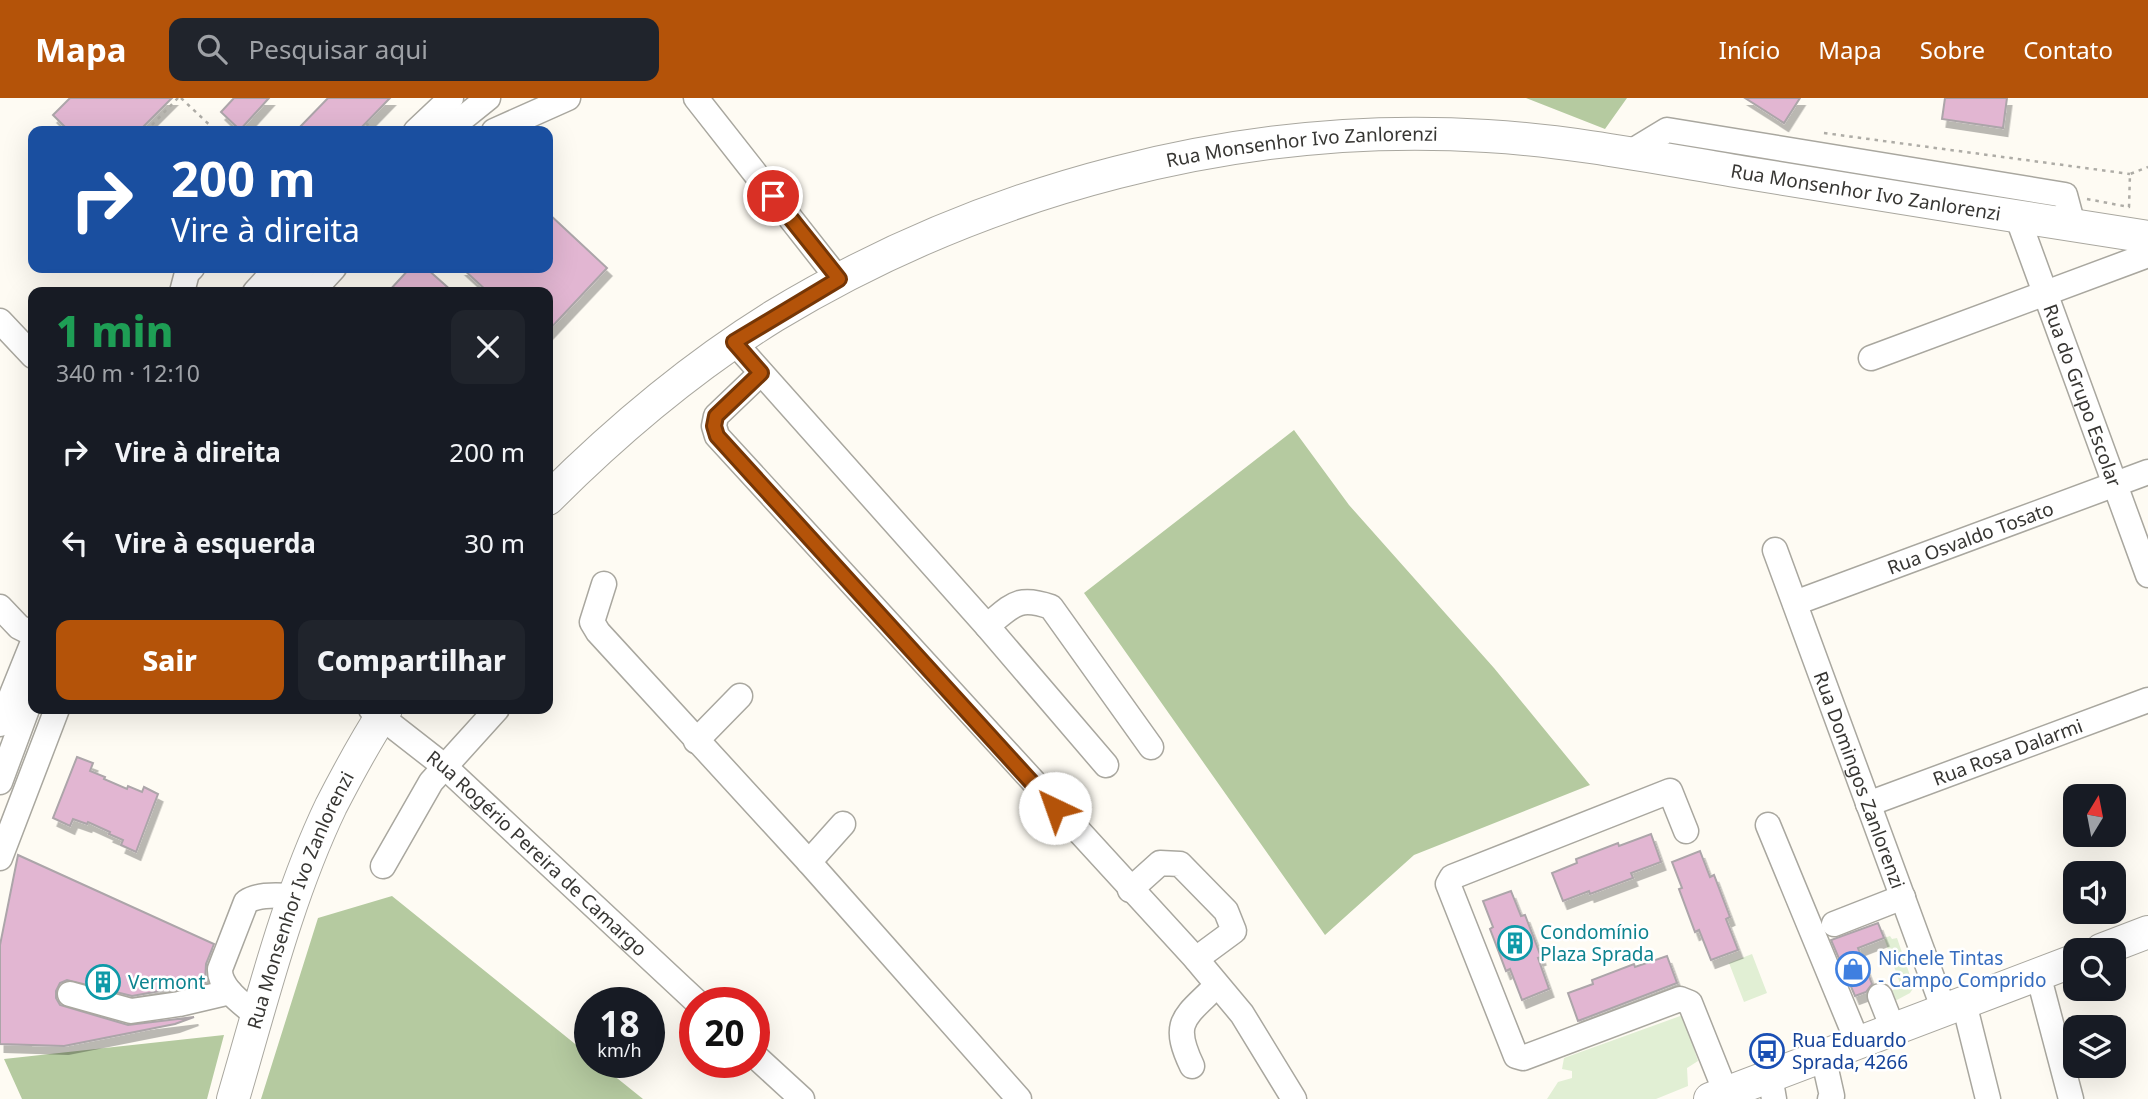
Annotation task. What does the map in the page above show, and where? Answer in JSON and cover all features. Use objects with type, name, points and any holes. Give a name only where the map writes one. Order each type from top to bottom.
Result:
[{"type":"main road","name":"Rua Monsenhor Ivo Zanlorenzi","points":[[553,494],[610,441],[697,369],[734,342],[839,279],[928,238],[1062,188],[1206,152],[1319,139],[1451,134],[1536,141],[1629,153],[2148,237]]},
{"type":"main road","name":"Rua Monsenhor Ivo Zanlorenzi","points":[[233,1099],[296,896],[330,808],[378,714]]},
{"type":"main road","points":[[2126,940],[2148,932]]},
{"type":"main road","points":[[1718,1096],[1772,1087],[1823,1056],[2063,965]]},
{"type":"street","points":[[421,126],[451,98]]},
{"type":"street","points":[[453,126],[488,98]]},
{"type":"street","points":[[505,126],[568,98]]},
{"type":"street","points":[[696,98],[839,279]]},
{"type":"street","points":[[1629,153],[1667,130],[2065,195],[2073,225]]},
{"type":"street","name":"Rua do Grupo Escolar","points":[[2017,216],[2148,575]]},
{"type":"street","points":[[1871,358],[2148,255]]},
{"type":"street","points":[[260,287],[272,273]]},
{"type":"street","points":[[286,287],[298,273]]},
{"type":"street","points":[[317,287],[329,273]]},
{"type":"street","points":[[0,321],[28,351]]},
{"type":"street","points":[[734,342],[987,626],[1106,765]]},
{"type":"street","points":[[761,373],[716,416],[714,426],[717,436],[1217,985],[1242,1014],[1294,1099]]},
{"type":"street","name":"Rua Osvaldo Tosato","points":[[1795,603],[2148,472]]},
{"type":"street","name":"Rua Domingos Zanlorenzi","points":[[1775,550],[1903,897],[1954,1006],[1989,1099]]},
{"type":"street","points":[[604,584],[592,622],[598,632],[809,862],[1019,1099]]},
{"type":"street","points":[[987,626],[1015,604],[1033,601],[1051,607],[1151,747]]},
{"type":"street","points":[[0,607],[19,627],[28,632]]},
{"type":"street","points":[[0,724],[28,654]]},
{"type":"street","points":[[696,741],[740,696]]},
{"type":"street","name":"Rua Rosa Dalarmi","points":[[1868,804],[2148,700]]},
{"type":"street","points":[[0,782],[28,706]]},
{"type":"street","points":[[0,858],[55,714]]},
{"type":"street","name":"Rua Rogério Pereira de Camargo","points":[[381,714],[444,766],[681,987]]},
{"type":"street","points":[[383,866],[431,782],[492,714]]},
{"type":"street","points":[[1686,831],[1670,791],[1452,877],[1448,884],[1516,1056],[1522,1058],[1681,999],[1690,1003],[1709,1049],[1718,1096]]},
{"type":"street","points":[[809,862],[843,824]]},
{"type":"street","points":[[1768,825],[1858,1043]]},
{"type":"street","points":[[1130,890],[1160,863],[1180,864],[1226,911],[1234,930],[1195,960]]},
{"type":"street","points":[[257,1016],[230,992],[219,978],[219,969],[246,902],[251,898],[296,896]]},
{"type":"street","points":[[1834,924],[1903,897]]},
{"type":"street","points":[[2038,974],[2071,1099]]},
{"type":"street","points":[[1192,1066],[1182,1044],[1183,1021],[1217,985]]},
{"type":"street","points":[[70,994],[131,1011],[180,1004],[230,992]]},
{"type":"street","points":[[1880,996],[1893,1029]]},
{"type":"street","points":[[1823,1056],[1830,1099]]},
{"type":"street","points":[[770,1070],[802,1099]]},
{"type":"path","points":[[151,126],[180,98],[211,126]]},
{"type":"path","points":[[366,123],[369,126]]},
{"type":"path","points":[[1817,132],[2130,174],[2148,167]]},
{"type":"path","points":[[2065,195],[2129,206],[2130,174]]},
{"type":"green space","points":[[1526,98],[1627,98],[1605,129]]},
{"type":"green space","points":[[1294,430],[1349,505],[1494,668],[1590,785],[1414,855],[1325,935],[1084,593]]},
{"type":"green space","points":[[392,896],[574,1043],[574,1078],[617,1078],[643,1099],[261,1099],[318,918]]},
{"type":"green space","points":[[1890,936],[1892,939],[1897,938],[1914,987],[1910,993],[1895,1001],[1889,992],[1901,986],[1884,938]]},
{"type":"green space","points":[[1752,954],[1767,993],[1744,1002],[1729,963]]},
{"type":"green space","points":[[1683,1015],[1698,1061],[1687,1068],[1688,1086],[1656,1099],[1547,1099],[1558,1082],[1572,1078],[1572,1071],[1562,1069],[1564,1058]]},
{"type":"green space","points":[[224,1035],[207,1099],[22,1099],[4,1059]]},
{"type":"building","points":[[70,98],[172,98],[144,126],[64,126],[53,115]]},
{"type":"building","points":[[234,98],[269,98],[244,126],[236,126],[221,112]]},
{"type":"building","points":[[328,98],[390,98],[363,126],[301,126]]},
{"type":"building","points":[[1745,98],[1800,98],[1784,123]]},
{"type":"building","points":[[1945,98],[2007,98],[2003,128],[1942,119]]},
{"type":"building","points":[[553,218],[607,268],[553,326],[553,287],[483,287],[467,273],[553,273]]},
{"type":"building","points":[[405,273],[432,273],[447,287],[393,287]]},
{"type":"building","points":[[77,757],[93,763],[90,771],[105,777],[104,779],[127,789],[128,786],[142,792],[144,787],[158,794],[136,852],[121,845],[123,840],[88,822],[87,824],[73,819],[70,826],[53,818]]},
{"type":"building","name":"Condomínio Plaza Sprada","points":[[1651,834],[1661,862],[1631,873],[1633,878],[1563,901],[1552,873],[1577,863],[1576,859]]},
{"type":"building","name":"Condomínio Plaza Sprada","points":[[1700,851],[1710,877],[1714,875],[1730,917],[1726,919],[1738,950],[1711,960],[1699,930],[1695,932],[1672,862]]},
{"type":"building","name":"Vermont","points":[[18,855],[214,944],[206,964],[205,983],[132,996],[67,980],[60,983],[56,991],[60,1005],[128,1025],[194,1017],[175,1024],[64,1046],[0,1044],[0,945]]},
{"type":"building","name":"Condomínio Plaza Sprada","points":[[1511,891],[1521,916],[1525,915],[1541,957],[1538,958],[1549,989],[1522,1000],[1510,969],[1506,971],[1483,901]]},
{"type":"building","name":"Nichele Tintas - Campo Comprido","points":[[1878,923],[1884,938],[1858,948],[1872,984],[1866,992],[1855,996],[1831,940]]},
{"type":"building","name":"Condomínio Plaza Sprada","points":[[1667,956],[1677,983],[1578,1021],[1568,993],[1593,984],[1592,980],[1634,964],[1635,967]]},
{"type":"place","name":"Condomínio Plaza Sprada","points":[[1515,943]]},
{"type":"place","name":"Nichele Tintas - Campo Comprido","points":[[1853,969]]},
{"type":"place","name":"Vermont","points":[[103,982]]},
{"type":"place","name":"Rua Eduardo Sprada, 4266","points":[[1767,1051]]},
{"type":"route","points":[[773,196],[839,279],[734,342],[761,373],[716,416],[714,426],[717,436],[1055,808]]}]
